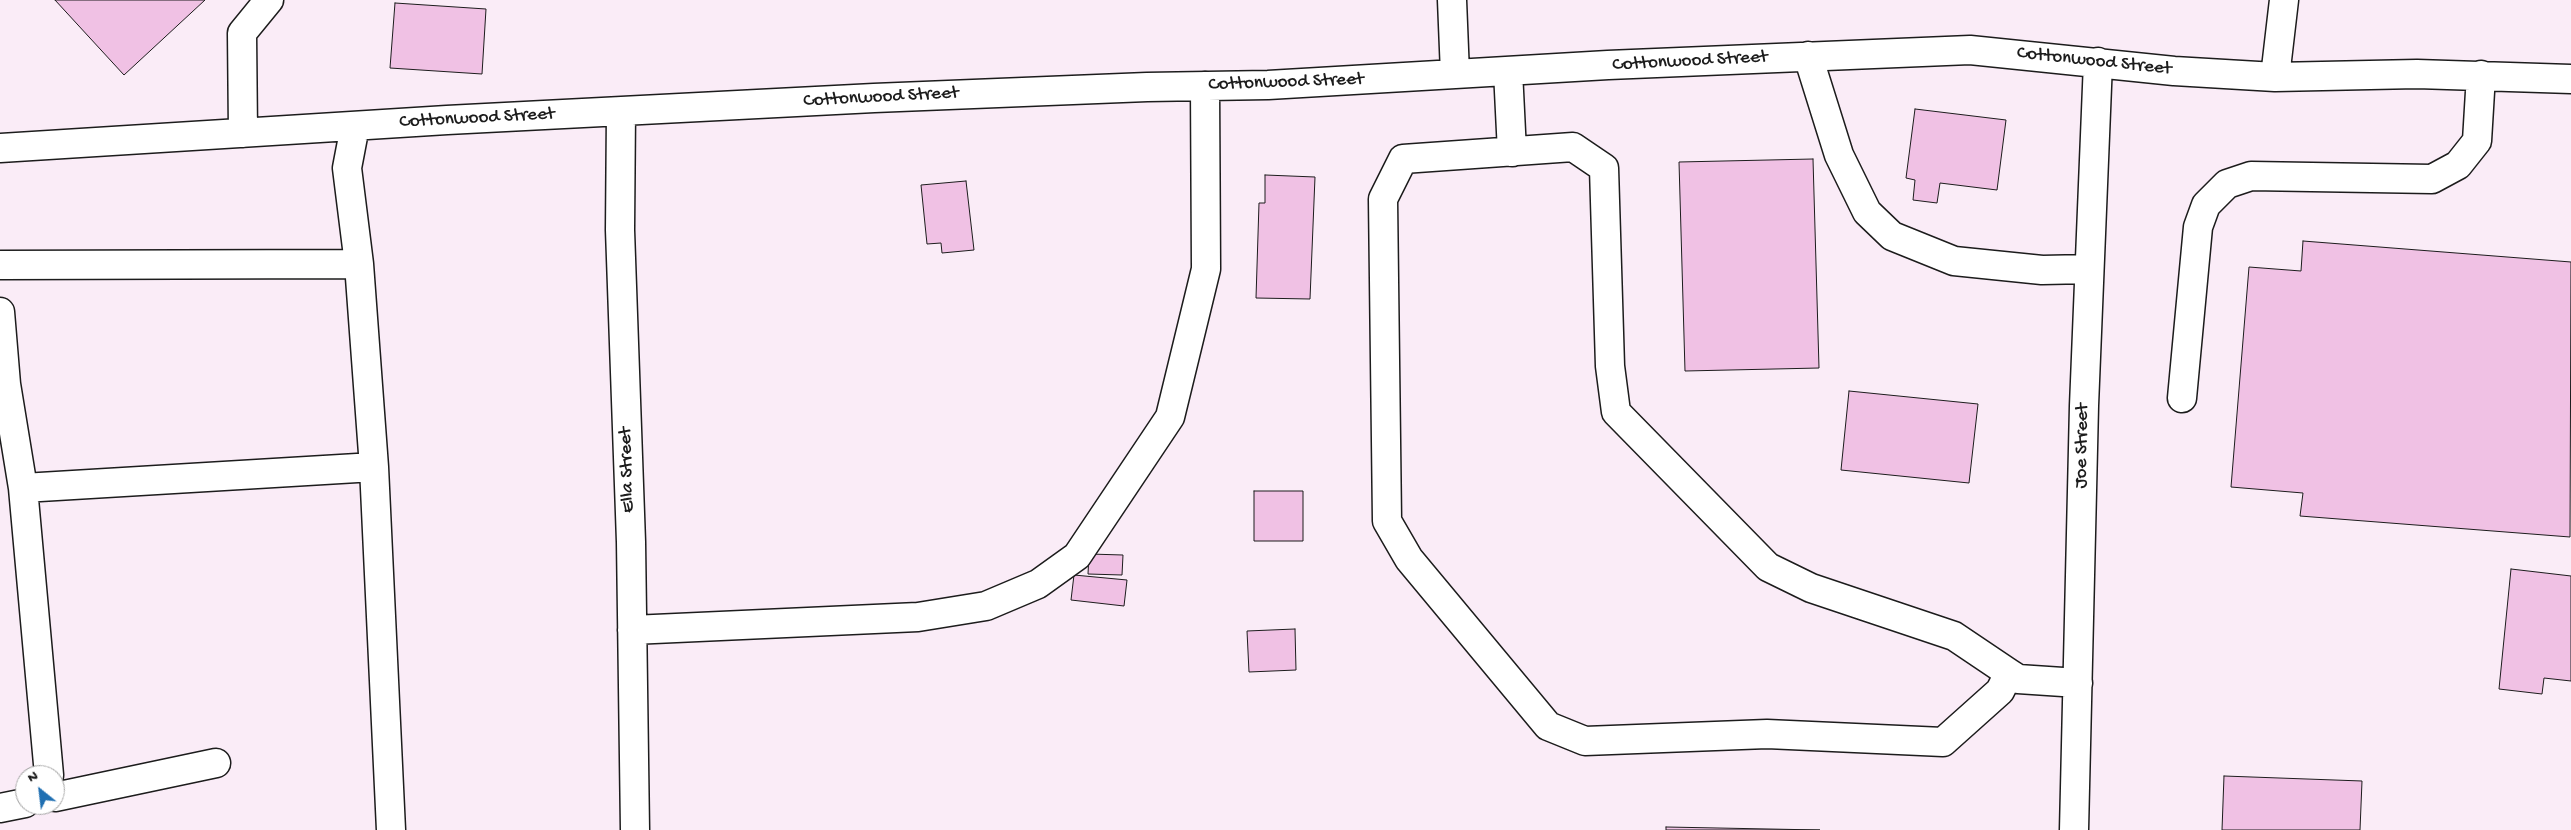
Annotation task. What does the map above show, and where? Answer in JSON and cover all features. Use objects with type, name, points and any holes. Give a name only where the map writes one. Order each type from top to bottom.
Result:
[{"type":"street","points":[[243,133],[242,33],[269,0]]},
{"type":"street","points":[[1452,0],[1455,74]]},
{"type":"street","points":[[2275,76],[2284,0]]},
{"type":"street","name":"Cottonwood Street","points":[[0,148],[355,126],[874,98],[1268,85],[1808,56],[1970,50],[2174,71],[2275,76],[2417,74],[2571,79]]},
{"type":"street","points":[[1808,56],[1839,155],[1867,212],[1892,236],[1954,261],[2042,270],[2090,268]]},
{"type":"street","name":"Joe Street","points":[[2074,830],[2090,268],[2098,62]]},
{"type":"street","points":[[1508,71],[1512,152]]},
{"type":"street","points":[[2182,398],[2198,227],[2206,205],[2227,184],[2251,176],[2432,179],[2458,165],[2477,141],[2480,75]]},
{"type":"street","points":[[632,630],[918,617],[986,606],[1038,584],[1077,556],[1170,417],[1206,268],[1205,86]]},
{"type":"street","name":"Ella Street","points":[[621,111],[620,230],[631,542],[635,830]]},
{"type":"street","points":[[355,126],[347,168],[359,264],[374,467],[391,830]]},
{"type":"street","points":[[2009,673],[2000,691],[1943,742],[1767,734],[1585,741],[1548,726],[1409,559],[1387,521],[1383,199],[1403,159],[1573,147],[1604,168],[1610,366],[1616,412],[1768,567],[1811,588],[1954,636],[2018,679],[2078,683]]},
{"type":"street","points":[[0,265],[359,264]]},
{"type":"street","points":[[0,312],[6,384],[23,488],[48,765]]},
{"type":"street","points":[[23,488],[374,467]]},
{"type":"street","points":[[65,795],[216,763]]},
{"type":"street","points":[[0,808],[15,805]]},
{"type":"building","points":[[55,0],[205,0],[124,75]]},
{"type":"building","points":[[395,3],[486,9],[482,74],[390,68]]},
{"type":"building","points":[[1915,109],[2006,120],[1997,190],[1940,183],[1937,203],[1913,200],[1915,180],[1906,178]]},
{"type":"building","points":[[1813,159],[1819,368],[1685,371],[1679,162]]},
{"type":"building","points":[[1265,175],[1315,177],[1310,299],[1256,298],[1259,203],[1265,203]]},
{"type":"building","points":[[966,181],[974,250],[942,253],[941,243],[927,244],[921,185]]},
{"type":"building","points":[[2303,241],[2571,262],[2570,537],[2300,516],[2303,493],[2231,487],[2249,267],[2301,271]]},
{"type":"building","points":[[1849,391],[1978,404],[1969,483],[1841,470]]},
{"type":"building","points":[[1254,491],[1303,491],[1303,541],[1254,541]]},
{"type":"building","points":[[1089,554],[1123,555],[1122,575],[1088,574]]},
{"type":"building","points":[[2511,569],[2571,576],[2571,681],[2544,678],[2542,694],[2499,689]]},
{"type":"building","points":[[1074,575],[1127,580],[1124,606],[1071,600]]},
{"type":"building","points":[[1295,629],[1296,670],[1249,672],[1247,631]]},
{"type":"building","points":[[2224,776],[2362,781],[2360,830],[2222,830]]},
{"type":"building","points":[[1666,827],[1820,830],[1666,830]]}]
